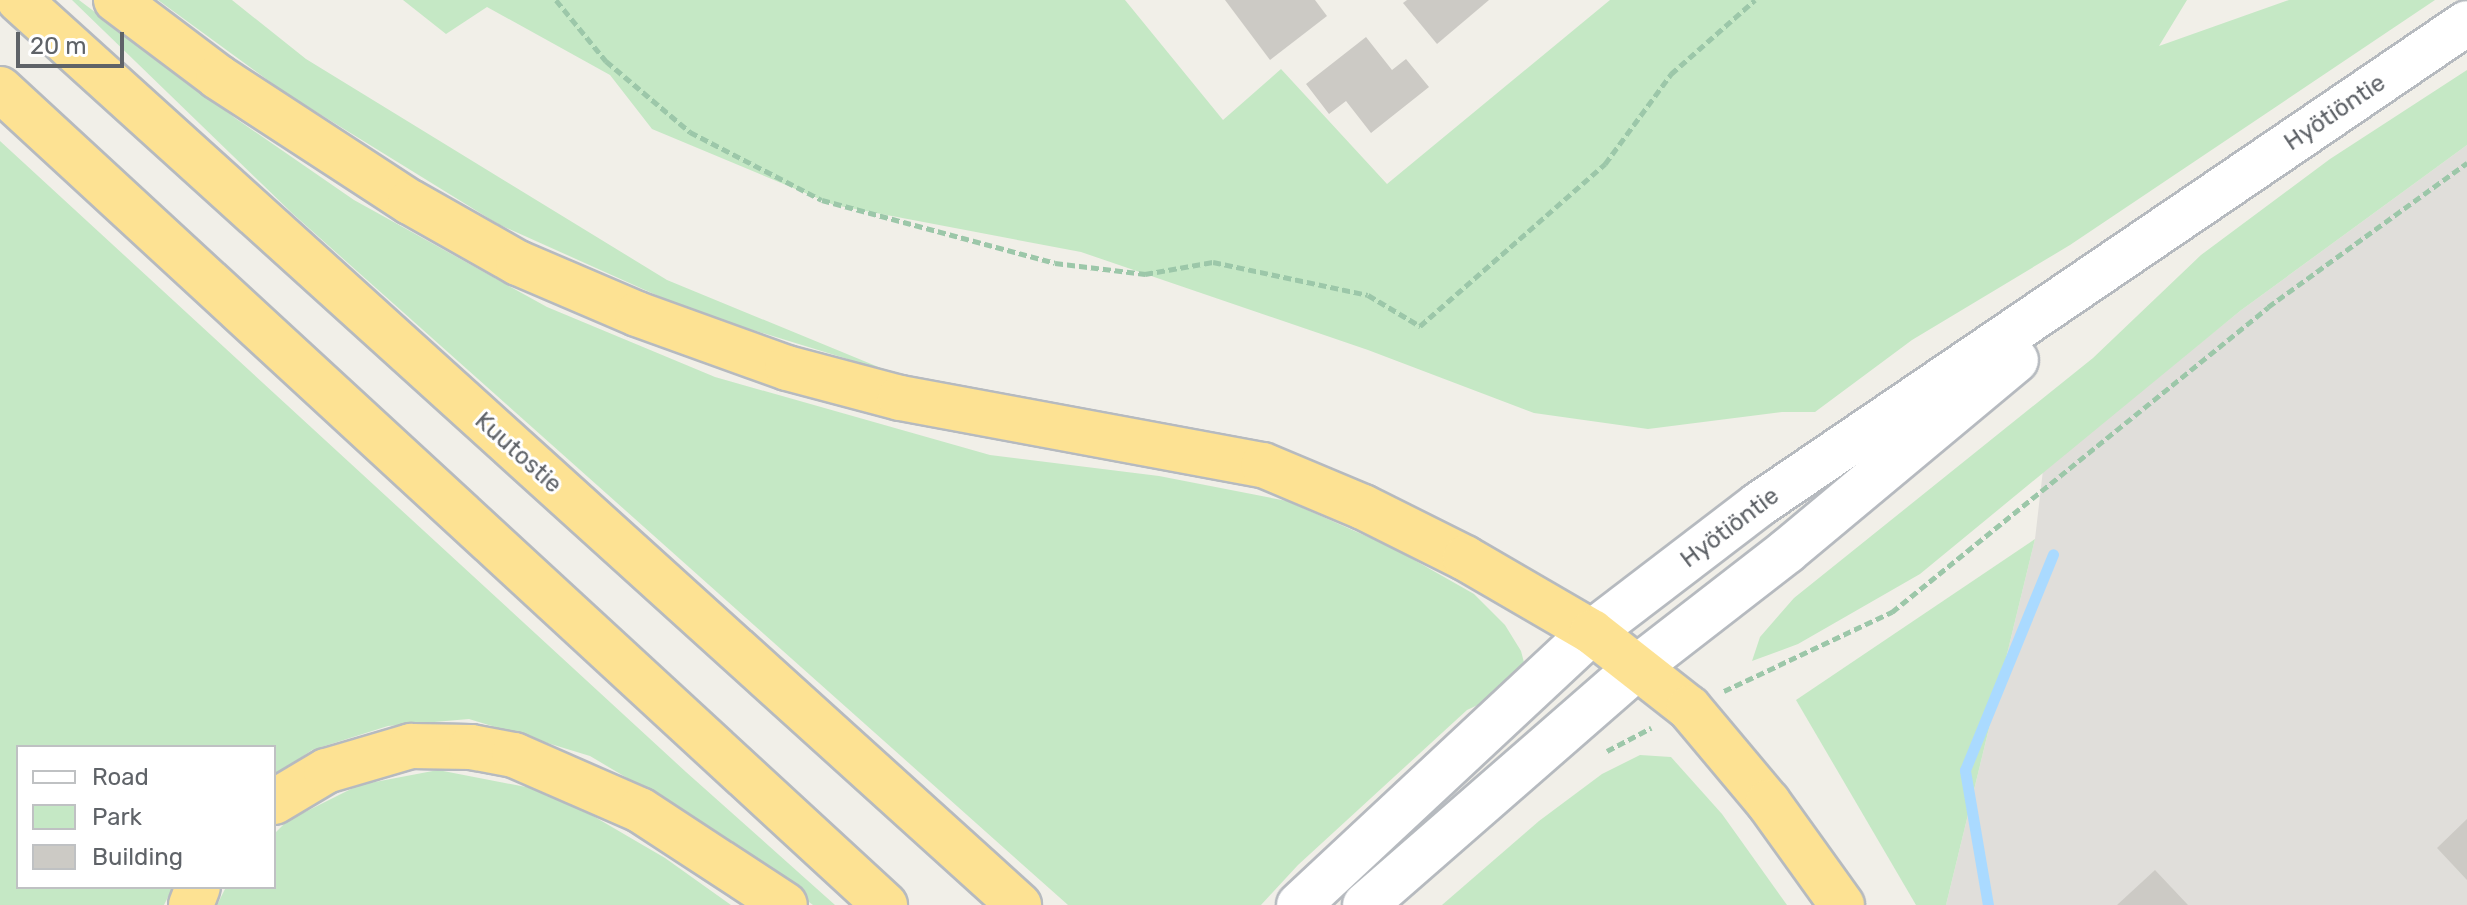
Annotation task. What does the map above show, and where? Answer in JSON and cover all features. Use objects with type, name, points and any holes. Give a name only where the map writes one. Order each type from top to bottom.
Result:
[{"type":"highway","name":"Kuutostie","points":[[19,0],[1019,905]]},
{"type":"highway","points":[[116,0],[218,77],[410,202],[518,263],[637,314],[787,368],[900,398],[1263,465],[1363,507],[1465,558],[1592,632],[1689,708],[1768,802],[1842,905]]},
{"type":"highway","points":[[0,89],[885,905]]},
{"type":"highway","points":[[276,801],[326,771],[411,746],[471,747],[514,755],[640,810],[785,905]]},
{"type":"main road","name":"Hyötiöntie","points":[[1299,905],[1592,632],[1758,505],[2467,23]]},
{"type":"main road","name":"Hyötiöntie","points":[[1365,905],[1639,666],[1787,551],[2203,204]]},
{"type":"path","points":[[556,0],[606,61],[690,132],[822,200],[1055,263],[1145,274],[1213,262],[1368,295],[1420,326],[1605,164],[1671,74],[1755,0]]},
{"type":"path","points":[[1601,753],[1892,612],[2268,307],[2467,163]]},
{"type":"shaded area","points":[[2467,145],[2467,905],[1946,905],[2035,539],[2043,470],[2240,311]]},
{"type":"green space","points":[[72,0],[79,0],[235,118],[354,200],[547,307],[715,377],[990,455],[1159,476],[1287,501],[1393,548],[1474,594],[1505,625],[1521,651],[1526,670],[1497,696],[1467,710],[1298,865],[1261,905],[1068,905],[293,214]]},
{"type":"green space","points":[[158,0],[232,0],[306,59],[667,280],[893,373],[694,312],[498,224],[284,92]]},
{"type":"green space","points":[[403,0],[1125,0],[1223,120],[1281,69],[1387,184],[1610,0],[2187,0],[2159,46],[2289,0],[2435,0],[2070,245],[1912,340],[1815,412],[1782,412],[1648,429],[1534,413],[1368,350],[1081,252],[834,205],[652,129],[610,75],[487,7],[446,34]]},
{"type":"green space","points":[[2467,70],[2467,145],[2240,311],[1920,574],[1798,644],[1752,661],[1760,637],[1794,598],[2093,358],[2201,255],[2330,159]]},
{"type":"green space","points":[[0,141],[686,772],[835,905],[813,905],[698,820],[590,756],[469,719],[388,726],[312,750],[276,775],[276,745],[16,745],[16,889],[172,889],[164,905],[0,905]]},
{"type":"green space","points":[[2035,539],[1946,905],[1916,905],[1796,700]]},
{"type":"green space","points":[[1640,755],[1671,757],[1722,814],[1787,905],[1442,905],[1539,821],[1602,774]]},
{"type":"green space","points":[[438,770],[552,792],[665,858],[731,905],[217,905],[225,889],[276,889],[276,832],[287,821],[359,785]]},
{"type":"building","points":[[1225,0],[1315,0],[1327,16],[1270,60]]},
{"type":"building","points":[[1407,0],[1489,0],[1437,44],[1403,3]]},
{"type":"building","points":[[1366,37],[1392,70],[1406,59],[1429,87],[1371,133],[1346,101],[1329,114],[1306,84]]},
{"type":"building","points":[[2467,819],[2467,880],[2437,848]]},
{"type":"building","points":[[2155,870],[2188,905],[2117,905]]},
{"type":"waterway","points":[[1988,905],[1965,770],[2053,554]]}]
